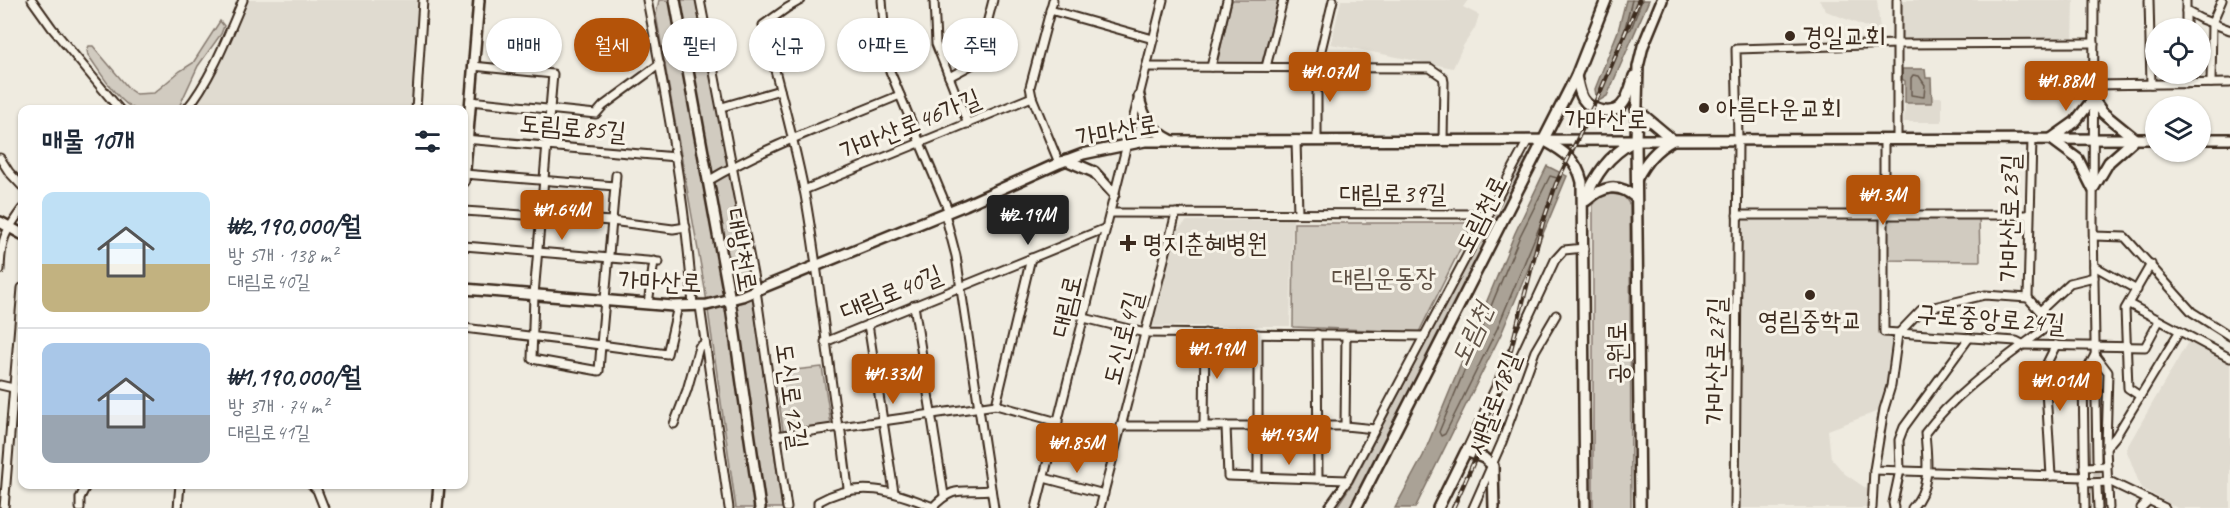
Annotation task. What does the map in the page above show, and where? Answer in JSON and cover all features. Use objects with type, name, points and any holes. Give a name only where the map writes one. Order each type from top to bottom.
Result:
[{"type":"main road","points":[[468,117],[479,0]]},
{"type":"main road","name":"대방천로","points":[[675,0],[730,300],[760,508]]},
{"type":"main road","name":"도림천로","points":[[1356,508],[1576,76],[1606,0]]},
{"type":"main road","points":[[1576,76],[1580,92],[1586,103],[1608,112],[1616,110],[1626,99],[1643,46],[1662,0]]},
{"type":"main road","points":[[1584,203],[1599,170],[1619,150],[1636,140],[1638,67]]},
{"type":"main road","points":[[1139,96],[1140,107],[1149,123],[1161,136],[1173,141]]},
{"type":"main road","points":[[2094,99],[2103,113],[2135,139],[2109,162],[2093,189],[2078,159],[2050,139],[2075,122],[2094,99]]},
{"type":"main road","points":[[1636,109],[1673,140],[1659,148],[1649,158],[1636,180]]},
{"type":"main road","name":"가마산로","points":[[468,289],[678,306],[696,306],[730,300],[947,213],[1062,161],[1083,154],[1145,141],[2145,139]]},
{"type":"main road","points":[[2211,139],[2230,139]]},
{"type":"main road","name":"공원로","points":[[1542,140],[1568,154],[1579,169],[1584,203],[1585,508]]},
{"type":"main road","name":"공원로","points":[[1636,140],[1640,508]]},
{"type":"main road","points":[[1062,161],[1094,172],[1114,194]]},
{"type":"main road","points":[[1584,203],[1599,191],[1613,187],[1628,191],[1636,198]]},
{"type":"main road","points":[[0,222],[18,232]]},
{"type":"main road","points":[[1438,508],[1466,451],[1484,458],[1493,466],[1494,508]]},
{"type":"main road","points":[[437,508],[439,489]]},
{"type":"street","points":[[32,0],[51,28],[116,105]]},
{"type":"street","points":[[190,105],[231,32],[243,0]]},
{"type":"street","points":[[416,105],[423,0]]},
{"type":"street","name":"도신로12길","points":[[700,0],[756,290],[787,508]]},
{"type":"street","points":[[801,0],[763,25],[804,190],[825,342],[838,427],[841,432],[847,490]]},
{"type":"street","points":[[882,0],[887,64],[947,213],[956,256],[994,508]]},
{"type":"street","points":[[934,0],[936,44],[968,124]]},
{"type":"street","points":[[949,77],[977,62],[993,0]]},
{"type":"street","points":[[1032,97],[1030,87],[1053,0]]},
{"type":"street","name":"대림로","points":[[1036,508],[1163,0]]},
{"type":"street","points":[[1211,67],[1227,0]]},
{"type":"street","points":[[1266,67],[1283,0]]},
{"type":"street","points":[[1317,140],[1317,67],[1333,0]]},
{"type":"street","points":[[1897,0],[1897,139]]},
{"type":"street","points":[[2094,0],[2093,189],[2097,460]]},
{"type":"street","points":[[2149,0],[2149,18]]},
{"type":"street","points":[[2186,0],[2186,18]]},
{"type":"street","points":[[2222,0],[2212,23],[2211,83],[2230,83]]},
{"type":"street","points":[[648,1],[676,157],[696,306],[705,343],[729,508]]},
{"type":"street","points":[[1050,10],[1153,39]]},
{"type":"street","points":[[2186,11],[2230,30]]},
{"type":"street","points":[[1897,44],[2094,43]]},
{"type":"street","name":"가마산로27길","points":[[1735,508],[1738,139],[1736,49],[1897,44]]},
{"type":"street","points":[[470,101],[596,114],[603,106],[660,64]]},
{"type":"street","points":[[473,66],[552,74],[532,337]]},
{"type":"street","points":[[1146,67],[1430,68],[1443,77],[1444,82],[1443,140]]},
{"type":"street","points":[[2094,85],[2151,84]]},
{"type":"street","points":[[722,106],[780,90]]},
{"type":"street","points":[[708,181],[733,166],[793,139],[900,95]]},
{"type":"street","name":"가마산로46가길","points":[[804,190],[1032,97]]},
{"type":"street","name":"가마산로","points":[[1032,97],[1062,161]]},
{"type":"street","points":[[1884,139],[1884,213]]},
{"type":"street","name":"가마산로23길","points":[[2028,298],[2032,139]]},
{"type":"street","name":"도림로85길","points":[[468,140],[676,157]]},
{"type":"street","points":[[1296,140],[1298,213]]},
{"type":"street","points":[[1328,508],[1348,480],[1376,429],[1528,140]]},
{"type":"street","points":[[0,158],[18,182]]},
{"type":"street","points":[[468,174],[615,186]]},
{"type":"street","points":[[604,300],[616,175]]},
{"type":"street","points":[[468,211],[611,221],[673,229],[686,227]]},
{"type":"street","name":"대림로39길","points":[[1110,213],[1489,214]]},
{"type":"street","name":"도신로4길","points":[[1100,508],[1176,213]]},
{"type":"street","points":[[1737,215],[1884,213],[2029,215]]},
{"type":"street","name":"구로중앙로24길","points":[[1884,213],[1884,332],[2016,341],[2024,345],[2126,346]]},
{"type":"street","points":[[0,270],[4,234],[18,215]]},
{"type":"street","name":"대림로40길","points":[[825,342],[1106,228]]},
{"type":"street","points":[[2094,236],[2125,237],[2192,312],[2230,336]]},
{"type":"street","points":[[468,246],[656,262],[648,304]]},
{"type":"street","points":[[1466,451],[1555,260],[1564,250],[1584,248]]},
{"type":"street","points":[[996,405],[1031,258]]},
{"type":"street","points":[[2140,396],[2128,388],[2125,309],[2151,264]]},
{"type":"street","points":[[2094,266],[2137,290]]},
{"type":"street","points":[[2041,310],[2070,283],[2094,278]]},
{"type":"street","points":[[1872,508],[1874,470],[1884,409],[1891,386],[1898,334],[1921,310],[1985,296],[2028,298],[2051,324],[1971,387],[1933,421],[1925,433],[1928,471],[1918,502],[1912,508]]},
{"type":"street","name":"가마산로","points":[[532,337],[532,359],[600,371],[604,300]]},
{"type":"street","points":[[2129,304],[2230,358]]},
{"type":"street","points":[[914,305],[944,495]]},
{"type":"street","points":[[468,329],[667,354],[678,306]]},
{"type":"street","name":"새말로18길","points":[[1473,508],[1493,466],[1535,351],[1556,315]]},
{"type":"street","points":[[1084,318],[1145,333],[1425,336]]},
{"type":"street","points":[[2126,346],[2145,347],[2159,321]]},
{"type":"street","points":[[868,324],[894,492]]},
{"type":"street","points":[[2106,448],[2179,332]]},
{"type":"street","points":[[1204,426],[1205,333]]},
{"type":"street","points":[[1258,334],[1258,477]]},
{"type":"street","points":[[1317,334],[1318,479]]},
{"type":"street","points":[[1345,426],[1346,335]]},
{"type":"street","points":[[1894,508],[1900,470],[1899,440],[1904,427],[1969,338]]},
{"type":"street","points":[[674,424],[687,390],[699,347],[705,343]]},
{"type":"street","points":[[2051,476],[2045,373],[2056,345]]},
{"type":"street","points":[[4,508],[18,348]]},
{"type":"street","points":[[2095,356],[2108,372],[2106,448],[2109,508]]},
{"type":"street","points":[[2085,508],[2083,377],[2095,356]]},
{"type":"street","points":[[0,385],[18,390]]},
{"type":"street","points":[[776,435],[996,405],[1058,422]]},
{"type":"street","points":[[1121,426],[1345,426],[1376,429]]},
{"type":"street","points":[[1226,426],[1228,476],[1348,480]]},
{"type":"street","points":[[2084,467],[2107,466]]},
{"type":"street","points":[[1874,470],[2051,476],[2108,482],[2165,508]]},
{"type":"street","points":[[1044,478],[1104,494]]},
{"type":"street","points":[[2097,487],[2098,508]]},
{"type":"street","points":[[80,508],[85,489]]},
{"type":"street","points":[[178,508],[180,489]]},
{"type":"street","points":[[316,489],[324,508]]},
{"type":"street","points":[[818,508],[818,502],[847,490],[894,492],[933,508],[944,495],[960,490],[991,490]]},
{"type":"street","points":[[2141,508],[2149,500]]},
{"type":"shaded area","points":[[248,0],[422,0],[412,105],[194,105],[235,32]]},
{"type":"shaded area","points":[[1341,0],[1468,0],[1463,7],[1479,15],[1475,28],[1463,46],[1453,68],[1331,44]]},
{"type":"shaded area","points":[[1819,0],[1877,0],[1880,30],[1863,26],[1826,11]]},
{"type":"shaded area","points":[[1897,0],[2074,0],[2073,43],[1897,44]]},
{"type":"shaded area","points":[[1933,97],[1942,97],[1942,122],[1904,122],[1905,104],[1932,104]]},
{"type":"shaded area","points":[[1884,213],[1884,332],[1898,334],[1884,409],[1828,430],[1831,458],[1845,474],[1873,493],[1872,508],[1735,508],[1737,215]]},
{"type":"shaded area","points":[[1293,219],[1290,326],[1153,326],[1178,229],[1187,221]]},
{"type":"shaded area","points":[[2189,340],[2230,362],[2230,508],[2177,508],[2141,488],[2126,449]]},
{"type":"green space","points":[[659,0],[697,0],[700,18],[662,18],[662,49],[656,15]]},
{"type":"green space","points":[[1232,0],[1278,0],[1262,63],[1217,63]]},
{"type":"green space","points":[[220,21],[224,26],[221,34],[198,66],[180,105],[128,105],[109,85],[88,55],[87,50],[89,46],[93,46],[130,90],[136,94],[154,93],[193,63]]},
{"type":"green space","points":[[666,72],[710,72],[754,305],[782,508],[736,508],[705,289]]},
{"type":"green space","points":[[1522,158],[1529,161],[1357,497],[1349,508],[1336,508],[1353,482]]},
{"type":"green space","points":[[1612,194],[1624,196],[1630,205],[1631,508],[1593,508],[1593,205],[1600,197]]},
{"type":"green space","points":[[1884,213],[1979,214],[1980,261],[1884,260]]},
{"type":"green space","name":"대림운동장","points":[[1294,223],[1473,223],[1419,332],[1293,327]]},
{"type":"green space","points":[[822,367],[831,424],[783,430],[775,372]]},
{"type":"water","points":[[1626,0],[1649,0],[1607,96],[1597,102],[1595,89],[1618,31]]},
{"type":"water","points":[[1902,69],[1925,69],[1926,78],[1931,78],[1932,103],[1905,103],[1905,81],[1902,79]]},
{"type":"water","name":"도림천","points":[[1547,166],[1567,176],[1502,332],[1415,508],[1395,508],[1423,456],[1515,233]]},
{"type":"tunnel","points":[[2097,462],[2097,487]]},
{"type":"railway","points":[[1453,508],[1480,448],[1502,385],[1543,222],[1556,184],[1601,90],[1639,0]]},
{"type":"place","name":"경일교회","points":[[1790,36]]},
{"type":"place","name":"아름다운교회","points":[[1704,108]]},
{"type":"place","name":"명지춘혜병원","points":[[1128,243]]},
{"type":"place","name":"영림중학교","points":[[1810,295]]}]
